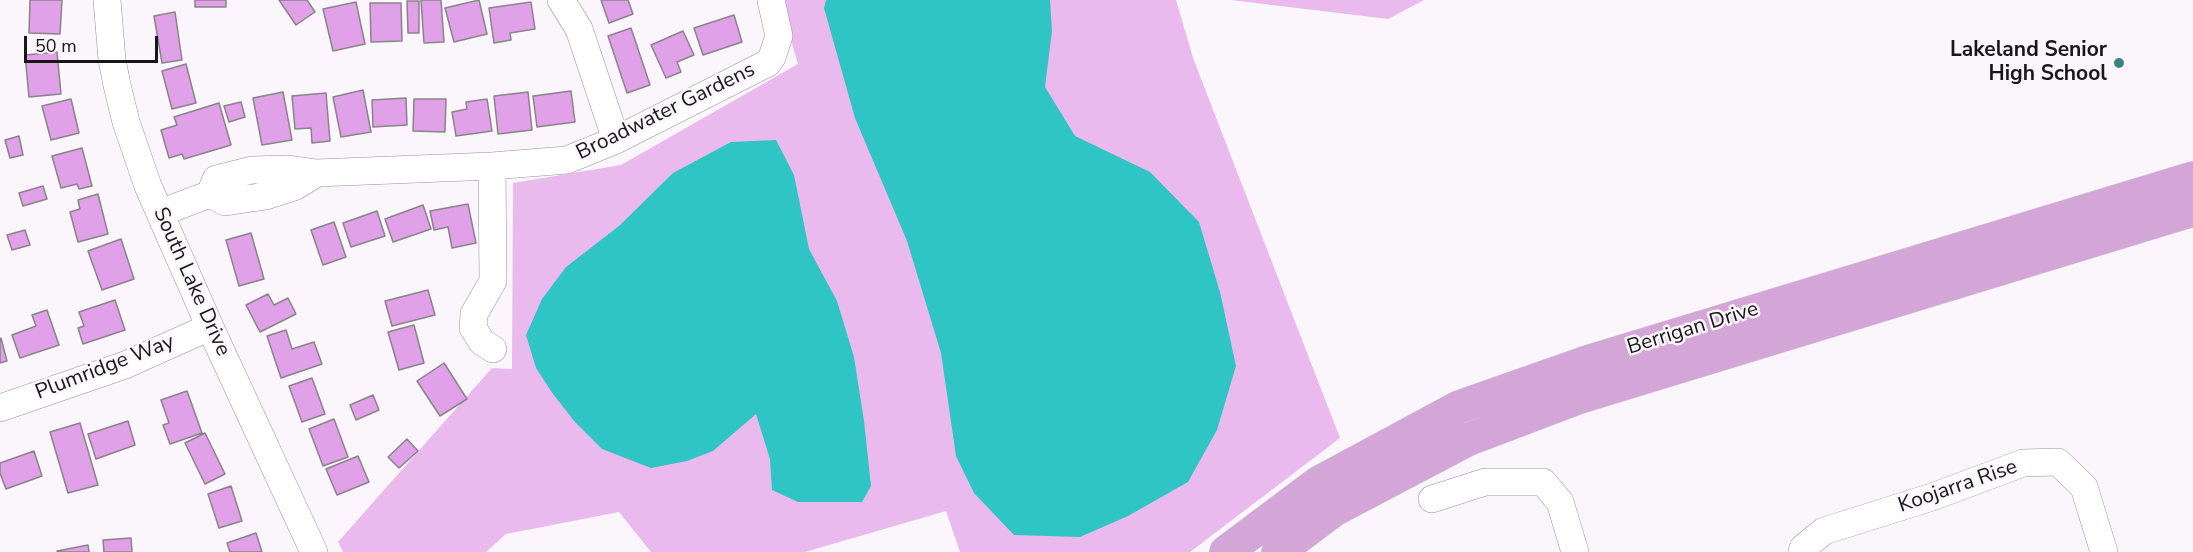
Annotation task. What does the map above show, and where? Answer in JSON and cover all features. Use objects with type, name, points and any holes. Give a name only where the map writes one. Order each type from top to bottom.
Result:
[{"type":"main road","name":"Berrigan Drive","points":[[1226,552],[1318,483],[1459,407],[1587,362],[2193,178]]},
{"type":"main road","name":"Berrigan Drive","points":[[1278,552],[1334,510],[1459,444],[1576,398],[2193,210]]},
{"type":"street","name":"South Lake Drive","points":[[107,0],[112,60],[126,122],[160,213],[314,552]]},
{"type":"street","points":[[561,0],[579,29],[616,140]]},
{"type":"street","name":"Broadwater Gardens","points":[[160,213],[210,194],[225,201],[266,196],[294,187],[317,173],[492,166],[567,160],[616,140],[768,63],[775,51],[779,36],[771,0]]},
{"type":"street","points":[[492,166],[493,281],[474,314],[473,328],[482,342],[492,349]]},
{"type":"street","name":"Plumridge Way","points":[[0,408],[125,365],[210,327]]},
{"type":"street","name":"Koojarra Rise","points":[[1802,552],[1803,548],[1824,531],[1932,497],[2023,463],[2058,462],[2084,487],[2104,552]]},
{"type":"street","points":[[1432,499],[1485,482],[1544,482],[1560,502],[1575,552]]},
{"type":"shaded area","points":[[779,0],[1176,0],[1193,58],[1340,438],[1190,552],[960,552],[946,511],[805,552],[651,552],[619,512],[506,534],[486,552],[343,552],[338,542],[492,368],[512,369],[513,183],[621,165],[798,64]]},
{"type":"shaded area","points":[[1231,0],[1424,0],[1388,19]]},
{"type":"water","points":[[826,0],[1050,0],[1052,31],[1045,87],[1075,136],[1150,172],[1199,222],[1220,292],[1236,366],[1217,430],[1188,482],[1128,516],[1080,537],[1014,535],[974,493],[956,456],[941,353],[907,241],[855,118],[824,8]]},
{"type":"water","points":[[776,140],[794,175],[809,249],[837,301],[854,357],[871,486],[862,502],[798,502],[772,490],[770,459],[756,414],[713,451],[687,461],[651,468],[602,449],[575,422],[553,394],[536,368],[526,335],[542,299],[566,267],[619,226],[673,173],[731,142]]},
{"type":"building","points":[[30,0],[62,0],[60,34],[29,33]]},
{"type":"building","points":[[195,0],[226,0],[226,7],[195,7]]},
{"type":"building","points":[[279,0],[307,0],[315,12],[296,25]]},
{"type":"building","points":[[421,0],[441,0],[444,42],[424,43]]},
{"type":"building","points":[[479,0],[487,34],[454,42],[445,8]]},
{"type":"building","points":[[601,0],[628,0],[633,14],[609,23]]},
{"type":"building","points":[[407,1],[419,1],[419,33],[408,33]]},
{"type":"building","points":[[356,2],[365,44],[333,51],[323,9]]},
{"type":"building","points":[[531,2],[535,29],[510,33],[511,40],[494,43],[489,8]]},
{"type":"building","points":[[370,3],[401,3],[402,41],[371,42]]},
{"type":"building","points":[[175,12],[182,60],[162,63],[154,16]]},
{"type":"building","points":[[734,15],[742,42],[703,55],[694,28]]},
{"type":"building","points":[[631,28],[650,85],[627,93],[608,36]]},
{"type":"building","points":[[683,31],[694,55],[677,62],[681,72],[666,78],[651,45]]},
{"type":"building","points":[[57,52],[61,94],[29,97],[25,55]]},
{"type":"building","points":[[186,64],[196,103],[172,109],[162,71]]},
{"type":"building","points":[[363,90],[371,132],[341,137],[333,97]]},
{"type":"building","points":[[571,91],[575,122],[537,127],[533,96]]},
{"type":"building","points":[[283,92],[292,140],[262,145],[253,98]]},
{"type":"building","points":[[528,92],[532,130],[498,134],[494,96]]},
{"type":"building","points":[[326,93],[330,141],[312,143],[311,128],[295,129],[292,96]]},
{"type":"building","points":[[406,98],[407,125],[373,127],[372,100]]},
{"type":"building","points":[[71,99],[79,133],[51,140],[42,106]]},
{"type":"building","points":[[414,99],[446,99],[445,132],[413,131]]},
{"type":"building","points":[[487,99],[492,131],[456,136],[452,112],[467,109],[466,102]]},
{"type":"building","points":[[241,102],[245,117],[229,122],[224,106]]},
{"type":"building","points":[[219,103],[231,145],[184,159],[182,154],[169,158],[161,130],[177,125],[174,117]]},
{"type":"building","points":[[19,136],[23,155],[10,158],[5,140]]},
{"type":"building","points":[[82,148],[92,186],[79,189],[77,184],[61,188],[52,156]]},
{"type":"building","points":[[43,186],[47,199],[23,206],[19,193]]},
{"type":"building","points":[[98,194],[108,234],[78,242],[70,212],[80,209],[78,200]]},
{"type":"building","points":[[468,204],[476,243],[452,248],[448,227],[434,230],[430,211]]},
{"type":"building","points":[[423,205],[431,229],[393,242],[385,219]]},
{"type":"building","points":[[377,211],[385,236],[351,247],[343,223]]},
{"type":"building","points":[[334,222],[346,257],[323,265],[311,230]]},
{"type":"building","points":[[25,230],[30,245],[12,250],[7,235]]},
{"type":"building","points":[[251,233],[264,279],[239,286],[226,240]]},
{"type":"building","points":[[121,239],[134,279],[102,290],[88,251]]},
{"type":"building","points":[[428,290],[435,315],[392,326],[385,301]]},
{"type":"building","points":[[268,294],[274,305],[288,298],[296,314],[260,332],[246,305]]},
{"type":"building","points":[[115,300],[125,330],[83,344],[78,328],[84,326],[79,312]]},
{"type":"building","points":[[47,310],[59,345],[20,358],[12,335],[36,326],[32,315]]},
{"type":"building","points":[[414,325],[424,363],[399,370],[388,332]]},
{"type":"building","points":[[286,330],[292,349],[314,342],[322,364],[281,378],[267,336]]},
{"type":"building","points":[[0,339],[7,361],[0,363]]},
{"type":"building","points":[[444,363],[467,399],[440,416],[417,381]]},
{"type":"building","points":[[312,378],[325,414],[302,422],[289,386]]},
{"type":"building","points":[[187,391],[202,433],[170,444],[163,425],[169,423],[161,400]]},
{"type":"building","points":[[373,395],[379,410],[356,420],[350,405]]},
{"type":"building","points":[[334,419],[348,457],[323,466],[309,429]]},
{"type":"building","points":[[128,421],[135,445],[96,459],[88,434]]},
{"type":"building","points":[[80,423],[98,485],[68,493],[50,432]]},
{"type":"building","points":[[205,433],[225,474],[205,484],[185,443]]},
{"type":"building","points":[[407,439],[418,451],[399,468],[388,457]]},
{"type":"building","points":[[34,451],[42,476],[6,489],[0,473],[0,463]]},
{"type":"building","points":[[358,456],[369,482],[337,495],[326,469]]},
{"type":"building","points":[[231,486],[242,521],[219,528],[208,494]]},
{"type":"building","points":[[256,533],[262,552],[230,552],[227,543]]},
{"type":"building","points":[[131,538],[132,552],[104,552],[103,540]]},
{"type":"building","points":[[88,545],[89,552],[57,551]]},
{"type":"place","name":"Lakeland Senior High School","points":[[2119,63]]}]
